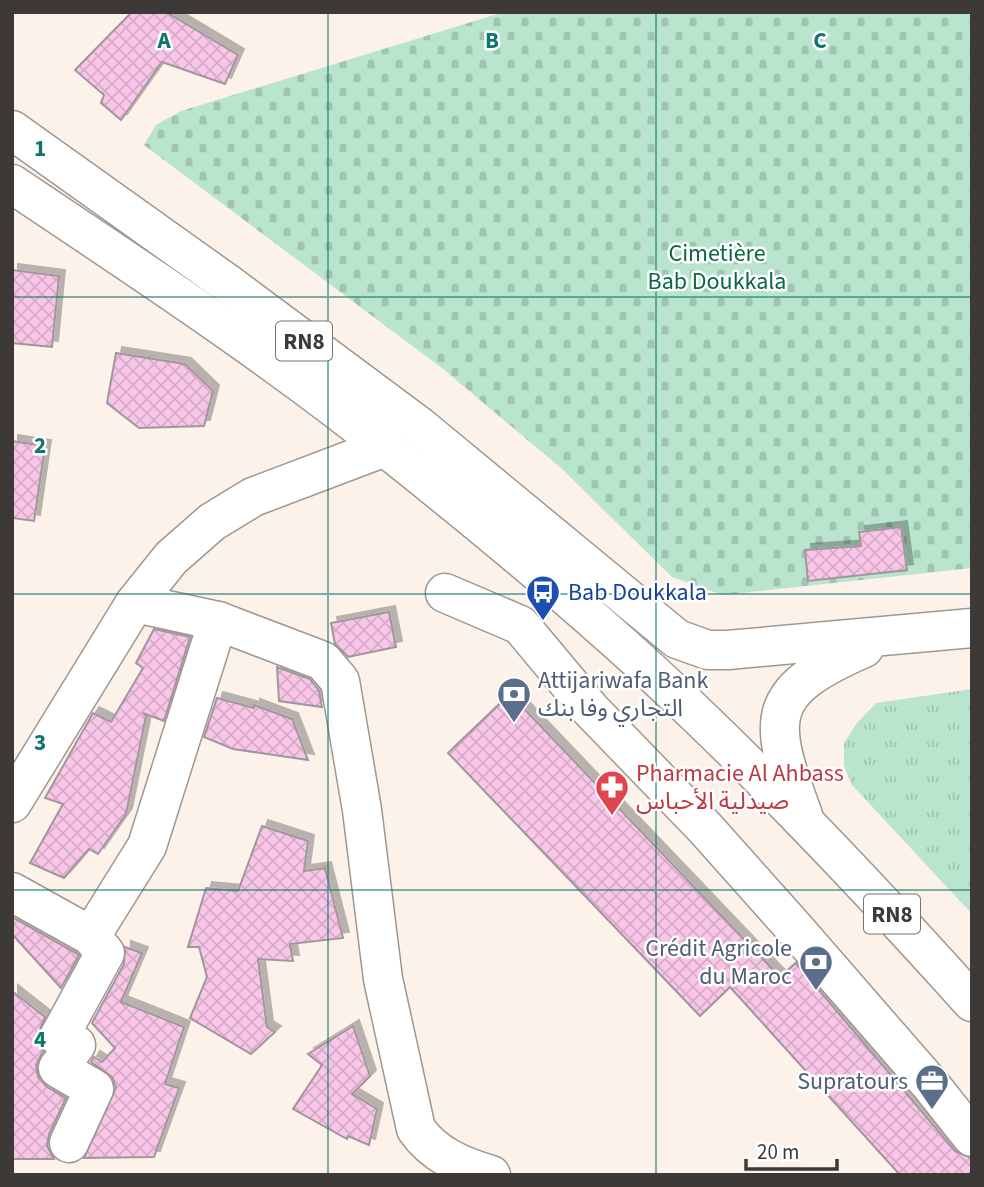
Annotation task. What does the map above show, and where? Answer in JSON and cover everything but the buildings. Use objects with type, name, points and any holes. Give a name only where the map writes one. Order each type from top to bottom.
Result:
[{"type":"street","name":"RN8","points":[[12,130],[240,292],[419,426],[677,639],[708,650],[972,628]]},
{"type":"street","name":"RN8","points":[[12,184],[241,339],[385,447],[603,629],[693,712],[898,921],[972,1002]]},
{"type":"street","points":[[12,803],[135,603],[171,558],[198,532],[230,510],[286,483],[385,447]]},
{"type":"street","points":[[445,593],[520,625],[591,710],[706,829],[796,930],[930,1084],[972,1137]]},
{"type":"street","points":[[135,603],[218,621],[323,661],[340,681],[364,822],[383,979],[416,1129],[428,1146],[466,1168],[491,1175]]},
{"type":"street","points":[[91,936],[147,846],[218,621]]},
{"type":"street","points":[[809,830],[782,760],[778,724],[782,707],[796,686],[824,665],[888,637]]},
{"type":"street","points":[[12,892],[91,936],[105,953],[59,1037],[76,1045],[58,1068],[94,1089],[69,1143]]},
{"type":"green space","name":"Cimetière Bab Doukkala","points":[[504,12],[972,12],[972,568],[722,595],[672,577],[561,468],[443,369],[144,145],[156,125],[181,111]]},
{"type":"green space","points":[[972,689],[972,914],[852,785],[844,766],[844,743],[857,723],[876,703]]},
{"type":"place","name":"Bab Doukkala","points":[[543,622]]},
{"type":"place","name":"Attijariwafa Bank التجاري وفا بنك","points":[[514,724]]},
{"type":"place","name":"Pharmacie Al Ahbass صيدلية الأحباس","points":[[612,817]]},
{"type":"place","name":"Crédit Agricole du Maroc","points":[[816,992]]},
{"type":"place","name":"Supratours","points":[[932,1111]]}]
